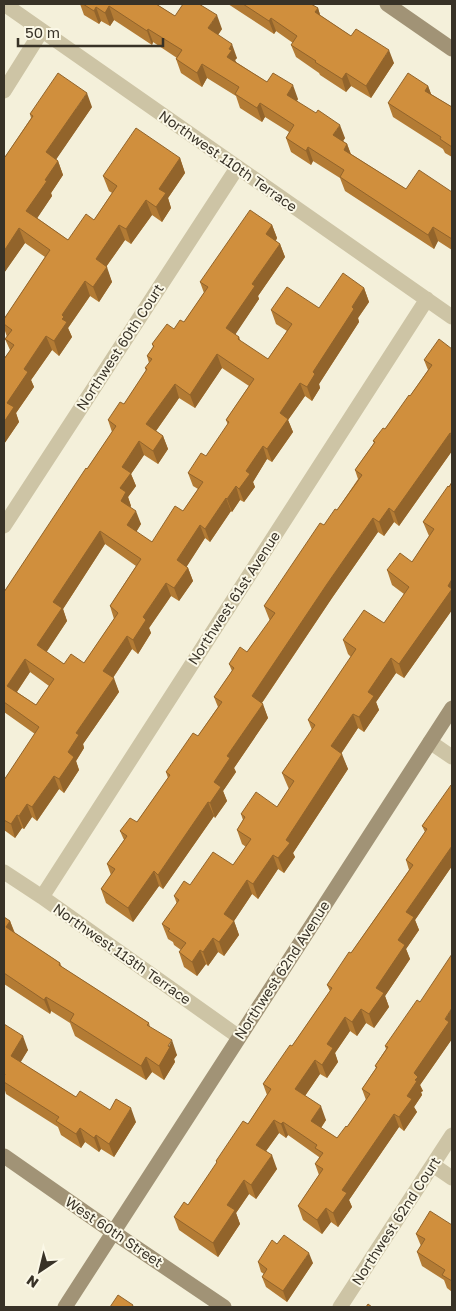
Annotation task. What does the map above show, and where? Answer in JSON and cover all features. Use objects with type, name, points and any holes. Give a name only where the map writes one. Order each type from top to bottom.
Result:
[{"type":"street","name":"Northwest 110th Terrace","points":[[4,4],[452,317]]},
{"type":"street","points":[[387,4],[452,49]]},
{"type":"street","points":[[4,91],[42,32]]},
{"type":"street","name":"Northwest 60th Court","points":[[4,526],[237,168]]},
{"type":"street","name":"Northwest 61st Avenue","points":[[42,897],[427,299]]},
{"type":"street","name":"Northwest 62nd Avenue","points":[[65,1307],[452,708]]},
{"type":"street","points":[[430,742],[452,757]]},
{"type":"street","name":"Northwest 113th Terrace","points":[[4,872],[239,1037]]},
{"type":"street","name":"Northwest 62nd Court","points":[[340,1307],[452,1135]]},
{"type":"street","name":"West 60th Street","points":[[4,1156],[224,1307]]},
{"type":"street","points":[[433,1165],[452,1178]]},
{"type":"building","points":[[83,4],[156,4],[175,16],[183,4],[199,4],[217,15],[208,28],[232,44],[229,49],[232,50],[227,57],[267,82],[273,73],[293,85],[287,95],[316,113],[318,110],[340,125],[333,135],[347,144],[344,150],[406,189],[419,170],[452,192],[452,239],[433,227],[428,235],[340,177],[344,170],[308,147],[306,151],[286,138],[294,125],[260,103],[257,108],[235,94],[239,87],[202,64],[197,73],[176,59],[182,50],[148,29],[147,31],[109,6],[105,13],[96,7],[94,11]]},
{"type":"building","points":[[243,4],[311,4],[318,8],[315,12],[351,36],[356,29],[389,50],[366,86],[346,73],[342,79],[291,45],[297,36],[271,18],[269,21]]},
{"type":"building","points":[[58,73],[87,93],[46,152],[58,161],[45,180],[47,181],[26,211],[68,240],[86,214],[94,220],[117,186],[103,176],[136,128],[180,158],[159,189],[166,193],[156,207],[146,200],[126,229],[119,225],[96,259],[107,267],[93,287],[85,281],[62,315],[64,317],[62,319],[67,322],[54,341],[46,336],[24,369],[28,372],[7,403],[14,407],[4,422],[4,359],[14,345],[5,339],[12,330],[4,324],[4,319],[50,250],[19,228],[4,251],[4,156],[33,116],[30,114]]},
{"type":"building","points":[[408,73],[428,86],[425,91],[452,107],[452,147],[440,139],[441,137],[388,103]]},
{"type":"building","points":[[250,210],[272,225],[266,234],[280,244],[252,284],[255,286],[226,328],[239,337],[238,339],[268,359],[292,324],[271,310],[287,287],[319,308],[343,273],[364,288],[352,307],[354,309],[313,372],[315,374],[307,387],[300,383],[280,413],[288,419],[267,449],[263,446],[246,471],[250,474],[239,489],[236,486],[205,529],[200,525],[177,560],[188,568],[174,588],[166,583],[143,617],[146,620],[133,640],[127,636],[103,671],[114,678],[76,733],[79,735],[68,752],[74,757],[59,779],[54,776],[32,807],[27,804],[11,824],[4,820],[4,780],[39,727],[4,702],[4,592],[116,426],[108,420],[120,402],[124,404],[147,369],[145,368],[152,359],[147,356],[154,346],[152,344],[167,324],[174,329],[180,320],[184,322],[208,287],[200,282]],"holes":[[[217,354],[254,379],[226,420],[229,422],[206,456],[201,453],[188,473],[203,482],[183,511],[175,506],[152,542],[127,525],[136,511],[121,501],[126,492],[120,488],[131,473],[122,467],[139,441],[153,451],[163,436],[146,424],[175,384],[190,395]],[[100,531],[141,559],[110,606],[118,613],[84,663],[71,654],[64,664],[37,645],[62,608],[53,602]],[[25,659],[54,679],[36,705],[7,686]]]},
{"type":"building","points":[[439,339],[452,349],[452,434],[450,433],[394,512],[389,508],[379,522],[373,518],[327,584],[252,696],[263,704],[227,756],[230,758],[214,782],[221,787],[210,803],[208,802],[158,875],[154,871],[128,908],[101,889],[115,869],[107,864],[127,836],[120,831],[130,818],[137,822],[170,775],[166,772],[193,733],[198,736],[222,702],[214,697],[234,668],[229,664],[240,647],[247,652],[275,613],[264,606],[320,523],[324,525],[362,475],[355,470],[375,442],[373,441],[383,428],[385,429],[432,365],[424,360]]},
{"type":"building","points":[[452,482],[452,579],[448,586],[452,589],[399,664],[391,658],[368,692],[374,696],[359,717],[353,714],[331,746],[342,754],[286,840],[290,843],[278,858],[273,855],[253,884],[247,880],[224,914],[234,921],[219,942],[213,938],[203,952],[200,950],[192,962],[179,952],[186,943],[168,931],[170,929],[162,924],[179,900],[174,896],[184,881],[190,885],[213,852],[233,865],[251,839],[237,830],[245,817],[241,814],[256,792],[277,807],[294,781],[282,773],[315,725],[308,720],[356,649],[343,640],[364,610],[384,623],[409,587],[387,570],[400,553],[412,562],[434,529],[423,522]]},
{"type":"building","points":[[451,785],[452,846],[406,912],[414,917],[398,940],[405,945],[376,988],[384,993],[369,1014],[361,1009],[352,1022],[345,1017],[327,1044],[333,1048],[322,1065],[315,1060],[295,1089],[321,1106],[311,1121],[337,1138],[370,1094],[362,1089],[388,1047],[385,1046],[417,1000],[420,1002],[452,954],[452,1008],[445,1019],[449,1022],[414,1073],[418,1077],[415,1080],[417,1081],[407,1096],[412,1099],[399,1117],[394,1114],[342,1190],[347,1193],[333,1213],[326,1208],[317,1220],[298,1206],[323,1169],[315,1164],[323,1153],[315,1148],[317,1145],[283,1122],[281,1124],[274,1120],[256,1145],[272,1155],[251,1185],[244,1180],[227,1205],[235,1210],[213,1243],[174,1217],[184,1202],[188,1205],[243,1121],[248,1124],[271,1089],[263,1084],[332,988],[327,985],[349,952],[351,953],[413,865],[406,860],[427,829],[422,826]]},
{"type":"building","points":[[4,917],[10,921],[6,927],[60,963],[59,965],[149,1023],[147,1025],[172,1040],[159,1066],[146,1057],[141,1066],[70,1021],[74,1014],[46,997],[44,1000],[4,973]]},
{"type":"building","points":[[4,1024],[23,1036],[11,1056],[76,1097],[80,1091],[110,1110],[116,1099],[131,1108],[109,1144],[96,1135],[94,1138],[80,1128],[76,1134],[56,1121],[59,1117],[4,1082]]},
{"type":"building","points":[[430,1211],[452,1225],[452,1281],[442,1275],[445,1270],[417,1252],[425,1239],[416,1234]]},
{"type":"building","points":[[284,1235],[309,1253],[283,1291],[262,1277],[267,1269],[258,1262],[272,1240],[277,1244]]},
{"type":"building","points":[[118,1295],[133,1305],[132,1307],[110,1307]]}]
